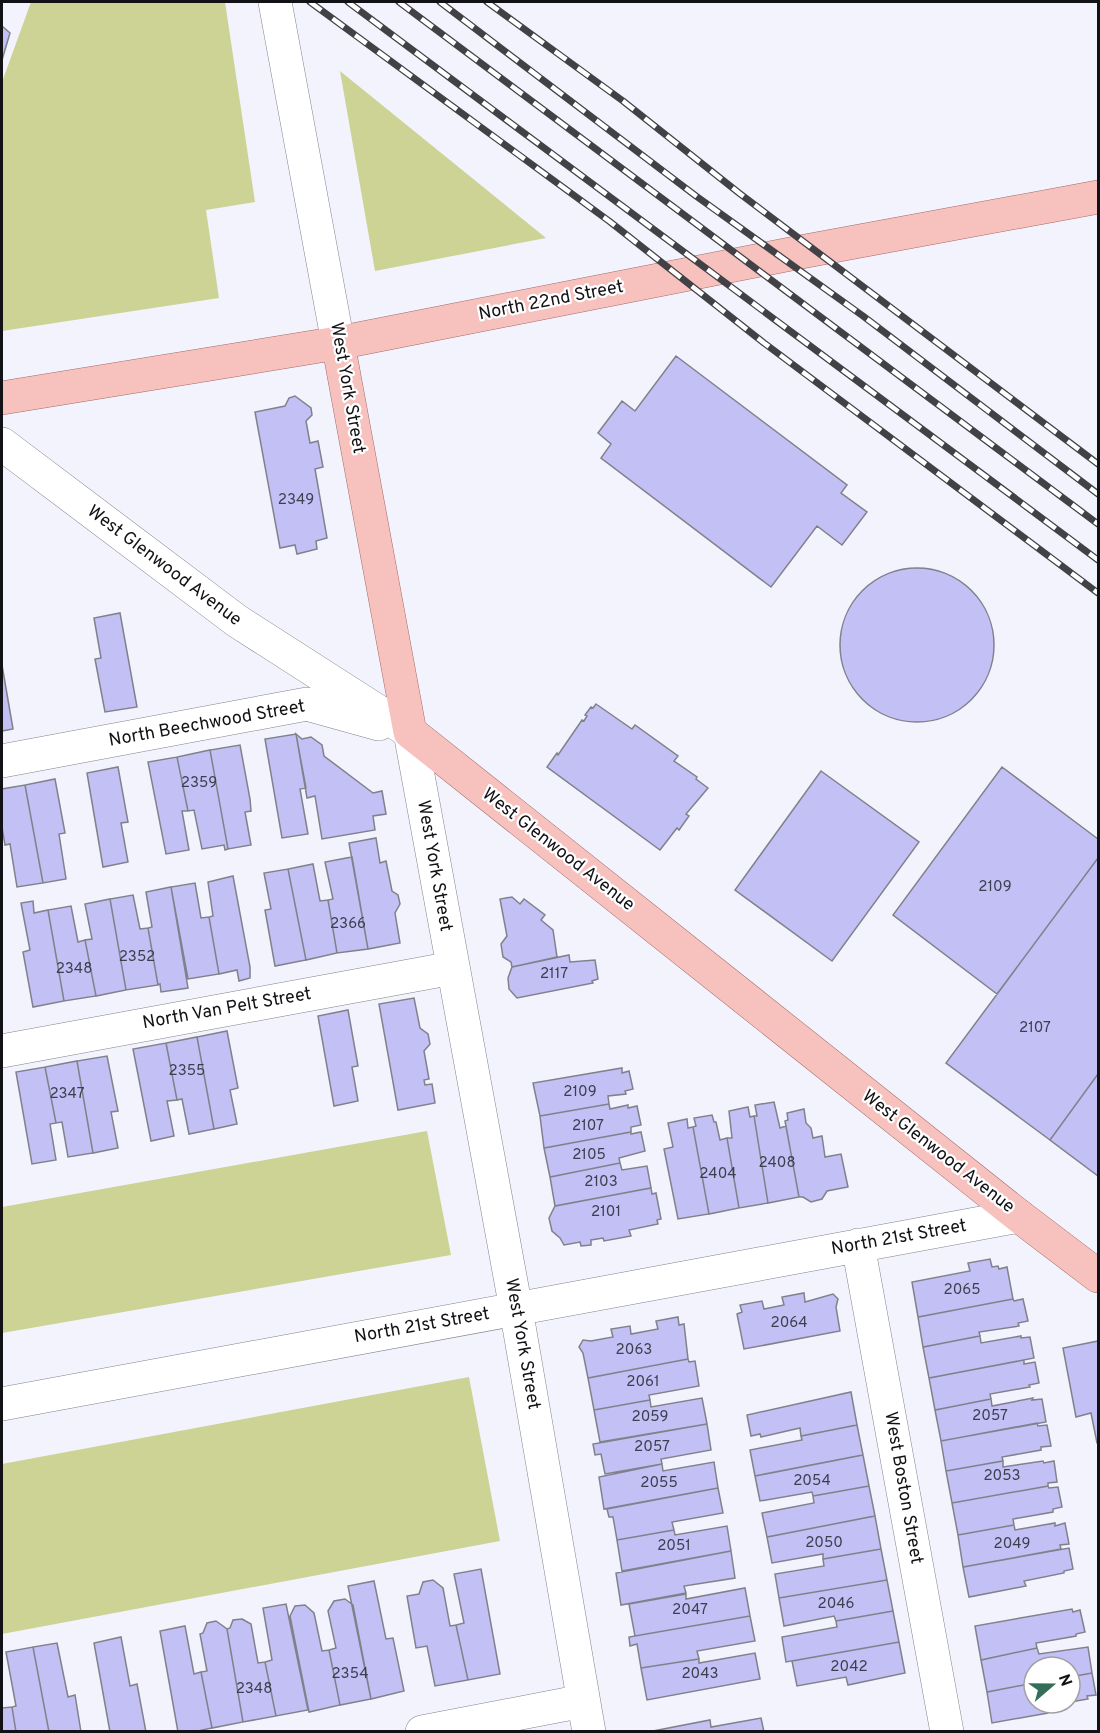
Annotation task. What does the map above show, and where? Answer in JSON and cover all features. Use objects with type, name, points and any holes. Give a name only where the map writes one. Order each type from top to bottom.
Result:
[{"type":"main road","name":"North 22nd Street","points":[[2,398],[338,343],[795,253],[1098,197]]},
{"type":"main road","name":"West York Street","points":[[338,343],[410,732]]},
{"type":"main road","name":"West Glenwood Avenue","points":[[410,732],[1019,1216],[1098,1276]]},
{"type":"street","name":"West York Street","points":[[275,2],[338,343]]},
{"type":"street","name":"West Glenwood Avenue","points":[[2,444],[237,621],[410,732]]},
{"type":"street","name":"North Beechwood Street","points":[[2,761],[307,704],[410,732]]},
{"type":"street","name":"West York Street","points":[[410,732],[516,1309],[586,1716]]},
{"type":"street","name":"North Van Pelt Street","points":[[2,1051],[453,968]]},
{"type":"street","name":"North 21st Street","points":[[2,1404],[1019,1216]]},
{"type":"street","name":"West Boston Street","points":[[858,1245],[947,1731]]},
{"type":"street","points":[[422,1731],[586,1716]]},
{"type":"green space","points":[[31,2],[225,2],[255,202],[206,210],[219,298],[2,331],[2,82]]},
{"type":"green space","points":[[340,71],[546,238],[375,271]]},
{"type":"green space","points":[[427,1131],[451,1255],[2,1333],[2,1207]]},
{"type":"green space","points":[[469,1377],[500,1541],[2,1634],[2,1464]]},
{"type":"building","points":[[2,26],[10,33],[2,60]]},
{"type":"building","points":[[676,356],[847,485],[841,493],[867,512],[842,545],[817,526],[771,587],[601,458],[611,444],[598,433],[622,401],[635,411]]},
{"type":"building","points":[[295,396],[311,408],[312,415],[306,421],[310,443],[318,441],[323,467],[315,469],[327,538],[316,541],[317,549],[297,554],[295,545],[280,548],[255,412],[285,406],[289,398]]},
{"type":"building","points":[[917,568],[947,573],[972,590],[989,615],[994,645],[989,675],[972,700],[947,717],[917,722],[887,717],[862,700],[845,675],[840,645],[845,615],[862,590],[887,573]]},
{"type":"building","points":[[120,613],[137,707],[105,712],[95,659],[101,658],[94,618]]},
{"type":"building","points":[[2,665],[13,729],[2,731]]},
{"type":"building","points":[[596,704],[632,729],[635,725],[678,756],[674,761],[708,788],[686,814],[689,816],[679,830],[677,828],[660,850],[547,767],[582,720],[584,721],[591,707],[593,708]]},
{"type":"building","points":[[296,734],[302,739],[311,737],[322,745],[324,756],[373,793],[382,791],[386,814],[373,816],[375,830],[322,839],[315,796],[307,798]]},
{"type":"building","points":[[296,734],[306,788],[300,789],[308,834],[282,838],[265,739]]},
{"type":"building","points":[[240,745],[250,799],[251,811],[245,812],[251,845],[228,849],[210,750]]},
{"type":"building","points":[[210,750],[228,849],[225,850],[224,845],[202,849],[194,810],[188,811],[177,757]]},
{"type":"building","points":[[177,757],[188,811],[182,811],[189,850],[166,854],[148,762]]},
{"type":"building","points":[[118,767],[128,822],[121,823],[128,862],[103,867],[87,773]]},
{"type":"building","points":[[1002,767],[1098,839],[1098,858],[997,994],[893,915]]},
{"type":"building","points":[[821,771],[919,842],[832,961],[735,890]]},
{"type":"building","points":[[55,779],[65,833],[59,834],[66,879],[43,883],[25,785]]},
{"type":"building","points":[[25,785],[43,883],[17,887],[10,844],[5,845],[2,827],[2,789]]},
{"type":"building","points":[[376,838],[380,863],[386,861],[392,891],[398,895],[400,904],[395,913],[400,943],[368,949],[349,843]]},
{"type":"building","points":[[352,857],[368,949],[337,953],[328,900],[333,899],[325,862]]},
{"type":"building","points":[[1098,858],[1098,1074],[1050,1140],[946,1063]]},
{"type":"building","points":[[313,864],[320,901],[328,900],[337,953],[306,960],[288,869]]},
{"type":"building","points":[[288,869],[306,960],[275,966],[265,910],[271,909],[264,873]]},
{"type":"building","points":[[233,876],[250,967],[250,978],[239,981],[237,970],[219,974],[209,917],[213,916],[208,882]]},
{"type":"building","points":[[195,883],[201,918],[209,917],[219,974],[188,979],[171,887]]},
{"type":"building","points":[[171,887],[188,988],[161,992],[148,928],[152,927],[146,892]]},
{"type":"building","points":[[133,895],[140,929],[148,928],[158,985],[126,990],[110,899]]},
{"type":"building","points":[[512,897],[520,904],[524,899],[545,915],[541,920],[553,930],[557,957],[512,967],[511,962],[503,957],[501,944],[507,936],[500,899]]},
{"type":"building","points":[[110,899],[126,990],[96,996],[85,940],[92,939],[85,904]]},
{"type":"building","points":[[33,901],[34,913],[48,910],[64,1001],[33,1007],[23,952],[30,950],[21,903]]},
{"type":"building","points":[[71,906],[78,942],[85,940],[96,996],[64,1001],[48,910]]},
{"type":"building","points":[[569,955],[570,962],[595,960],[598,979],[592,981],[593,983],[517,998],[509,989],[508,978],[512,967]]},
{"type":"building","points":[[414,998],[420,1028],[428,1034],[430,1044],[424,1051],[429,1079],[424,1080],[425,1085],[432,1084],[435,1103],[398,1110],[379,1004]]},
{"type":"building","points":[[348,1010],[358,1066],[352,1067],[358,1101],[334,1106],[318,1016]]},
{"type":"building","points":[[227,1031],[238,1088],[230,1090],[237,1124],[214,1129],[197,1037]]},
{"type":"building","points":[[197,1037],[214,1129],[189,1134],[182,1099],[177,1100],[166,1043]]},
{"type":"building","points":[[166,1043],[177,1100],[167,1101],[174,1136],[151,1141],[133,1049]]},
{"type":"building","points":[[107,1056],[118,1111],[111,1112],[118,1148],[93,1153],[77,1061]]},
{"type":"building","points":[[77,1061],[93,1153],[68,1157],[62,1122],[56,1123],[45,1067]]},
{"type":"building","points":[[45,1067],[56,1123],[50,1124],[56,1160],[32,1164],[16,1072]]},
{"type":"building","points":[[622,1068],[622,1073],[629,1071],[633,1089],[625,1091],[626,1094],[608,1096],[609,1104],[540,1116],[533,1083]]},
{"type":"building","points":[[1098,1074],[1098,1176],[1050,1140]]},
{"type":"building","points":[[774,1102],[780,1128],[786,1126],[799,1197],[768,1203],[754,1116],[757,1116],[755,1105]]},
{"type":"building","points":[[609,1104],[610,1109],[628,1105],[628,1108],[637,1106],[641,1125],[631,1127],[631,1132],[544,1148],[540,1116]]},
{"type":"building","points":[[748,1107],[750,1117],[754,1116],[768,1203],[739,1208],[727,1138],[732,1138],[729,1111]]},
{"type":"building","points":[[804,1109],[806,1123],[811,1128],[813,1138],[822,1136],[825,1157],[841,1154],[848,1187],[827,1191],[822,1199],[811,1202],[799,1197],[785,1121],[788,1120],[787,1113]]},
{"type":"building","points":[[712,1115],[720,1140],[727,1138],[739,1208],[709,1214],[693,1127],[696,1126],[694,1118]]},
{"type":"building","points":[[687,1119],[688,1128],[693,1127],[709,1214],[678,1219],[664,1149],[673,1147],[668,1123]]},
{"type":"building","points":[[631,1132],[631,1134],[641,1132],[645,1151],[619,1158],[620,1163],[550,1177],[544,1148]]},
{"type":"building","points":[[620,1163],[622,1170],[647,1166],[651,1188],[555,1206],[550,1177]]},
{"type":"building","points":[[651,1188],[652,1194],[656,1193],[661,1219],[657,1220],[658,1224],[629,1230],[631,1236],[604,1241],[603,1238],[591,1240],[591,1245],[581,1246],[580,1242],[564,1245],[552,1231],[549,1218],[555,1206]]},
{"type":"building","points":[[990,1259],[992,1267],[998,1266],[999,1269],[1007,1267],[1013,1299],[918,1317],[912,1282],[970,1271],[968,1263]]},
{"type":"building","points":[[804,1293],[805,1302],[833,1294],[838,1299],[836,1307],[840,1331],[744,1349],[737,1314],[742,1312],[740,1305],[762,1301],[764,1309],[784,1305],[782,1297]]},
{"type":"building","points":[[1013,1299],[1014,1301],[1023,1299],[1028,1321],[1018,1323],[1019,1326],[979,1332],[980,1336],[923,1347],[918,1317]]},
{"type":"building","points":[[678,1317],[679,1325],[684,1324],[688,1359],[588,1378],[583,1353],[579,1347],[583,1340],[613,1337],[611,1329],[630,1326],[631,1334],[658,1329],[656,1321]]},
{"type":"building","points":[[980,1336],[981,1343],[1021,1336],[1021,1338],[1030,1337],[1034,1358],[929,1378],[923,1347]]},
{"type":"building","points":[[1098,1341],[1097,1443],[1091,1413],[1076,1417],[1063,1348]]},
{"type":"building","points":[[688,1359],[689,1362],[695,1361],[699,1386],[649,1395],[650,1400],[594,1410],[588,1378]]},
{"type":"building","points":[[1024,1360],[1024,1364],[1035,1362],[1039,1383],[1029,1385],[1030,1387],[990,1394],[991,1399],[935,1410],[929,1378]]},
{"type":"building","points":[[851,1392],[857,1425],[801,1436],[800,1428],[761,1437],[760,1434],[751,1436],[747,1415]]},
{"type":"building","points":[[702,1398],[707,1424],[600,1442],[594,1410],[650,1400],[651,1407]]},
{"type":"building","points":[[1033,1398],[1032,1400],[1042,1399],[1046,1422],[941,1441],[935,1410],[991,1399],[992,1406]]},
{"type":"building","points":[[1037,1423],[1038,1426],[1047,1425],[1051,1446],[1002,1457],[1003,1461],[946,1471],[941,1441]]},
{"type":"building","points":[[707,1424],[711,1450],[661,1459],[662,1464],[605,1474],[601,1454],[595,1455],[593,1444]]},
{"type":"building","points":[[857,1425],[863,1455],[755,1476],[750,1450],[802,1440],[801,1436]]},
{"type":"building","points":[[863,1455],[869,1486],[813,1496],[812,1492],[760,1501],[755,1476]]},
{"type":"building","points":[[1003,1461],[1003,1467],[1054,1461],[1057,1482],[1048,1483],[1048,1486],[952,1503],[946,1471]]},
{"type":"building","points":[[714,1462],[718,1488],[604,1509],[599,1477],[662,1464],[663,1471]]},
{"type":"building","points":[[869,1486],[875,1516],[767,1537],[762,1513],[814,1503],[813,1496]]},
{"type":"building","points":[[1048,1486],[1049,1488],[1058,1487],[1062,1507],[1053,1509],[1053,1512],[1013,1519],[1014,1525],[958,1535],[952,1503]]},
{"type":"building","points":[[718,1488],[723,1513],[672,1522],[674,1530],[617,1540],[613,1517],[609,1517],[607,1509]]},
{"type":"building","points":[[875,1516],[881,1549],[823,1559],[823,1554],[772,1563],[767,1537]]},
{"type":"building","points":[[1055,1523],[1055,1526],[1065,1523],[1069,1544],[1060,1545],[1061,1549],[963,1567],[958,1535],[1014,1525],[1015,1530]]},
{"type":"building","points":[[727,1526],[731,1551],[622,1571],[617,1540],[674,1530],[675,1535]]},
{"type":"building","points":[[1069,1548],[1073,1569],[1024,1581],[1026,1586],[969,1597],[963,1567]]},
{"type":"building","points":[[881,1549],[887,1580],[779,1598],[775,1574],[824,1566],[823,1559]]},
{"type":"building","points":[[731,1551],[735,1578],[684,1586],[686,1593],[621,1605],[616,1573]]},
{"type":"building","points":[[481,1569],[500,1674],[468,1680],[456,1625],[464,1623],[454,1574]]},
{"type":"building","points":[[433,1580],[443,1588],[450,1626],[456,1625],[468,1680],[435,1686],[427,1646],[416,1648],[407,1596],[419,1594],[423,1582]]},
{"type":"building","points":[[887,1580],[893,1611],[836,1621],[834,1616],[784,1626],[779,1598]]},
{"type":"building","points":[[374,1581],[386,1639],[393,1638],[404,1691],[371,1699],[348,1586]]},
{"type":"building","points":[[745,1588],[750,1616],[635,1636],[629,1604],[686,1594],[686,1599]]},
{"type":"building","points":[[345,1599],[353,1605],[371,1699],[340,1705],[329,1650],[336,1648],[328,1611],[334,1601]]},
{"type":"building","points":[[286,1604],[308,1710],[276,1716],[265,1662],[272,1660],[263,1608]]},
{"type":"building","points":[[305,1605],[314,1613],[322,1651],[329,1650],[340,1705],[309,1712],[290,1616],[295,1606]]},
{"type":"building","points":[[1072,1609],[1073,1612],[1080,1610],[1085,1632],[1076,1634],[1076,1636],[1036,1643],[1037,1648],[981,1660],[975,1626]]},
{"type":"building","points":[[893,1611],[899,1642],[786,1662],[782,1637],[837,1627],[836,1621]]},
{"type":"building","points":[[750,1616],[755,1641],[697,1651],[699,1659],[641,1668],[637,1644],[630,1646],[629,1637]]},
{"type":"building","points":[[242,1619],[251,1624],[258,1663],[265,1662],[276,1716],[243,1722],[227,1629],[230,1628],[233,1620]]},
{"type":"building","points":[[216,1621],[227,1629],[243,1722],[212,1728],[201,1672],[207,1671],[200,1634],[203,1633],[207,1623]]},
{"type":"building","points":[[185,1626],[194,1674],[201,1672],[212,1728],[193,1732],[178,1732],[160,1631]]},
{"type":"building","points":[[121,1637],[130,1686],[137,1684],[146,1732],[110,1732],[94,1643]]},
{"type":"building","points":[[899,1642],[905,1673],[848,1685],[846,1677],[797,1686],[792,1661]]},
{"type":"building","points":[[57,1643],[68,1697],[75,1695],[81,1732],[49,1732],[33,1647]]},
{"type":"building","points":[[33,1647],[49,1732],[16,1732],[12,1707],[16,1706],[6,1652]]},
{"type":"building","points":[[1088,1647],[1092,1673],[1082,1675],[1082,1655],[1022,1655],[1022,1685],[987,1692],[981,1660],[1037,1648],[1039,1654]]},
{"type":"building","points":[[755,1653],[760,1679],[647,1700],[641,1668],[699,1659],[699,1663]]},
{"type":"building","points":[[1092,1673],[1096,1695],[1087,1696],[1088,1699],[1082,1700],[1082,1675]]},
{"type":"building","points":[[1022,1685],[1022,1715],[1037,1715],[992,1723],[987,1692]]},
{"type":"building","points":[[12,1707],[16,1732],[2,1732],[2,1708]]},
{"type":"building","points":[[761,1718],[764,1732],[653,1731],[710,1720],[711,1727]]},
{"type":"railway","points":[[310,2],[609,221],[764,343],[1098,593]]},
{"type":"railway","points":[[348,2],[1098,560]]},
{"type":"railway","points":[[399,2],[1098,524]]},
{"type":"railway","points":[[440,2],[696,196],[863,316],[1098,494]]},
{"type":"railway","points":[[487,2],[623,101],[739,193],[1098,464]]}]
